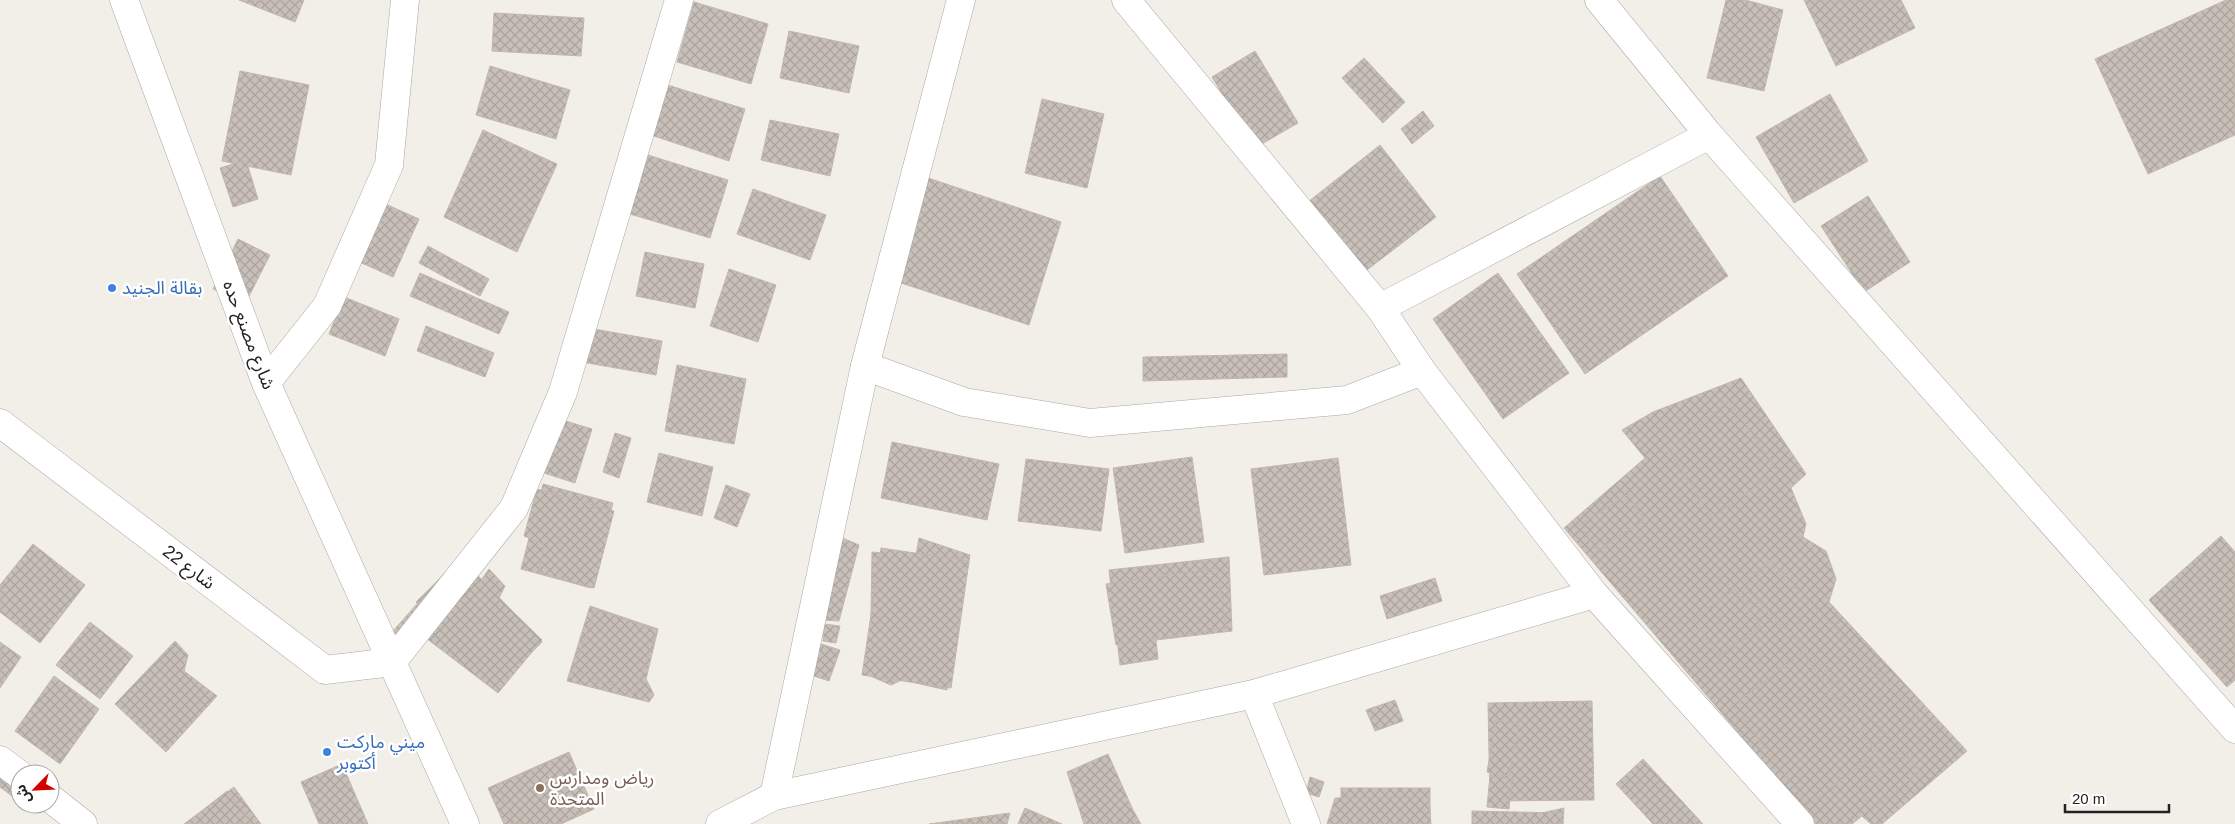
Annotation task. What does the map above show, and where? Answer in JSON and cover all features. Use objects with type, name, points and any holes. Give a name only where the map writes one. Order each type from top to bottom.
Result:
[{"type":"street","name":"شارع مصنع حده","points":[[124,0],[266,383],[465,824]]},
{"type":"street","points":[[266,383],[327,306],[390,165],[405,0]]},
{"type":"street","points":[[392,662],[514,508],[563,392],[679,0]]},
{"type":"street","points":[[774,796],[865,366],[961,0]]},
{"type":"street","points":[[1126,0],[1380,308],[1422,371],[1594,594],[1800,824]]},
{"type":"street","points":[[1599,0],[1709,135],[2235,729]]},
{"type":"street","points":[[1380,308],[1709,135]]},
{"type":"street","points":[[865,366],[964,402],[1090,424],[1347,400],[1422,371]]},
{"type":"street","name":"شارع 22","points":[[0,423],[325,670],[392,662]]},
{"type":"street","points":[[720,824],[774,796],[1254,694],[1594,594]]},
{"type":"street","points":[[1254,694],[1306,824]]},
{"type":"street","points":[[60,806],[83,824]]},
{"type":"building","points":[[239,0],[304,0],[295,22]]},
{"type":"building","points":[[1726,0],[1745,0],[1783,10],[1764,91],[1707,78]]},
{"type":"building","points":[[1804,0],[1901,0],[1915,28],[1836,66]]},
{"type":"building","points":[[2226,0],[2235,0],[2235,135],[2148,174],[2095,59]]},
{"type":"building","points":[[694,2],[768,24],[751,84],[677,62]]},
{"type":"building","points":[[494,13],[584,18],[581,56],[492,51]]},
{"type":"building","points":[[789,31],[859,46],[849,93],[780,78]]},
{"type":"building","points":[[1255,51],[1298,123],[1255,148],[1212,77]]},
{"type":"building","points":[[1364,58],[1405,102],[1383,123],[1342,78]]},
{"type":"building","points":[[490,66],[570,90],[556,139],[476,115]]},
{"type":"building","points":[[240,71],[309,85],[291,175],[222,161]]},
{"type":"building","points":[[661,83],[745,109],[729,161],[645,133]]},
{"type":"building","points":[[1830,94],[1868,161],[1794,203],[1756,137]]},
{"type":"building","points":[[1042,99],[1104,114],[1087,188],[1025,173]]},
{"type":"building","points":[[1423,111],[1434,126],[1412,144],[1401,129]]},
{"type":"building","points":[[770,120],[839,134],[830,176],[761,160]]},
{"type":"building","points":[[483,130],[557,164],[517,252],[444,217]]},
{"type":"building","points":[[1380,145],[1436,217],[1363,273],[1308,202]]},
{"type":"building","points":[[648,155],[728,180],[710,238],[630,214]]},
{"type":"building","points":[[246,160],[258,199],[233,207],[220,168]]},
{"type":"building","points":[[1660,176],[1728,276],[1585,374],[1517,274]]},
{"type":"building","points":[[925,177],[1061,222],[1029,325],[892,280]]},
{"type":"building","points":[[753,189],[826,215],[810,260],[737,234]]},
{"type":"building","points":[[1868,196],[1910,262],[1864,292],[1821,226]]},
{"type":"building","points":[[372,198],[419,219],[393,277],[346,256]]},
{"type":"building","points":[[238,239],[270,255],[245,304],[213,289]]},
{"type":"building","points":[[428,246],[489,279],[480,296],[419,263]]},
{"type":"building","points":[[645,252],[704,264],[695,308],[636,296]]},
{"type":"building","points":[[729,269],[776,285],[758,342],[710,326]]},
{"type":"building","points":[[420,273],[509,312],[499,334],[410,296]]},
{"type":"building","points":[[1498,273],[1569,373],[1503,419],[1433,319]]},
{"type":"building","points":[[344,297],[399,319],[385,356],[329,334]]},
{"type":"building","points":[[571,325],[662,341],[656,375],[565,359]]},
{"type":"building","points":[[426,326],[494,353],[485,377],[417,351]]},
{"type":"building","points":[[1287,354],[1287,377],[1143,381],[1143,357]]},
{"type":"building","points":[[677,365],[746,379],[734,444],[665,431]]},
{"type":"building","points":[[1741,378],[1806,474],[1791,488],[1806,524],[1803,537],[1826,551],[1836,579],[1829,602],[1967,751],[1882,824],[1871,824],[1862,816],[1852,824],[1816,824],[1564,528],[1645,458],[1622,430],[1653,412]]},
{"type":"building","points":[[1729,401],[1778,471],[1712,518],[1669,450]]},
{"type":"building","points":[[552,417],[592,429],[575,483],[535,470]]},
{"type":"building","points":[[615,433],[631,438],[619,478],[603,472]]},
{"type":"building","points":[[892,442],[999,464],[987,520],[881,498]]},
{"type":"building","points":[[659,453],[713,467],[702,516],[647,502]]},
{"type":"building","points":[[1192,457],[1204,542],[1125,553],[1113,468]]},
{"type":"building","points":[[1338,458],[1351,565],[1264,575],[1251,469]]},
{"type":"building","points":[[1026,459],[1109,469],[1101,531],[1018,521]]},
{"type":"building","points":[[543,484],[613,503],[591,588],[521,569]]},
{"type":"building","points":[[726,485],[750,494],[737,527],[714,518]]},
{"type":"building","points":[[537,489],[614,511],[594,588],[539,572],[544,544],[524,536]]},
{"type":"building","points":[[1628,494],[1644,520],[1597,551],[1580,525]]},
{"type":"building","points":[[2221,536],[2235,552],[2235,680],[2227,687],[2149,600]]},
{"type":"building","points":[[840,537],[859,545],[839,621],[822,620]]},
{"type":"building","points":[[919,538],[970,555],[947,690],[902,680],[891,685],[870,676],[872,552],[916,556]]},
{"type":"building","points":[[33,544],[85,585],[40,643],[0,612],[0,585]]},
{"type":"building","points":[[881,548],[969,561],[951,688],[862,675]]},
{"type":"building","points":[[1229,557],[1232,631],[1156,640],[1158,659],[1120,665],[1109,570]]},
{"type":"building","points":[[461,558],[542,642],[497,686],[416,602]]},
{"type":"building","points":[[456,560],[479,583],[489,569],[505,586],[499,598],[542,640],[498,693],[426,638],[416,651],[393,631]]},
{"type":"building","points":[[1770,560],[1918,715],[1892,740],[1743,585]]},
{"type":"building","points":[[1217,568],[1226,628],[1116,645],[1106,584]]},
{"type":"building","points":[[1435,578],[1442,601],[1387,619],[1380,596]]},
{"type":"building","points":[[1735,589],[1761,627],[1719,656],[1693,620]]},
{"type":"building","points":[[590,606],[658,629],[646,679],[654,695],[649,702],[567,681]]},
{"type":"building","points":[[595,609],[657,630],[635,693],[573,672]]},
{"type":"building","points":[[90,622],[133,656],[100,699],[56,665]]},
{"type":"building","points":[[824,624],[840,626],[836,643],[823,641]]},
{"type":"building","points":[[175,641],[188,655],[184,671],[217,696],[166,752],[115,704]]},
{"type":"building","points":[[0,642],[21,657],[0,688]]},
{"type":"building","points":[[818,643],[840,650],[829,681],[808,674]]},
{"type":"building","points":[[1802,653],[1877,753],[1808,805],[1733,705]]},
{"type":"building","points":[[54,676],[99,709],[60,764],[15,731]]},
{"type":"building","points":[[1395,700],[1403,721],[1375,731],[1366,710]]},
{"type":"building","points":[[1592,701],[1594,800],[1490,801],[1488,703]]},
{"type":"building","points":[[1496,720],[1519,724],[1509,776],[1487,772]]},
{"type":"building","points":[[1903,751],[1920,771],[1873,810],[1857,789]]},
{"type":"building","points":[[569,752],[594,809],[561,824],[504,824],[488,788]]},
{"type":"building","points":[[568,753],[593,807],[557,824],[515,824],[497,785]]},
{"type":"building","points":[[1108,754],[1141,824],[1084,824],[1067,772]]},
{"type":"building","points":[[1643,759],[1703,824],[1653,824],[1616,784]]},
{"type":"building","points":[[0,761],[10,768],[10,794],[0,787]]},
{"type":"building","points":[[342,764],[368,824],[319,824],[301,782]]},
{"type":"building","points":[[1490,776],[1512,779],[1509,809],[1487,807]]},
{"type":"building","points":[[1310,777],[1324,782],[1319,797],[1306,793]]},
{"type":"building","points":[[234,787],[261,824],[184,824]]},
{"type":"building","points":[[1341,788],[1430,788],[1430,824],[1341,824]]},
{"type":"building","points":[[227,791],[252,824],[185,824]]},
{"type":"building","points":[[1429,797],[1431,824],[1327,824],[1335,798]]},
{"type":"building","points":[[1025,808],[1062,824],[1018,824]]},
{"type":"building","points":[[1564,808],[1563,824],[1493,824]]},
{"type":"building","points":[[1472,811],[1561,813],[1561,824],[1472,824]]},
{"type":"building","points":[[1010,813],[1007,824],[929,824]]},
{"type":"place","name":"بقالة الجنيد","points":[[112,288]]},
{"type":"place","name":"ميني ماركت أكتوبر","points":[[327,752]]},
{"type":"place","name":"رياض ومدارس المتحدة","points":[[540,788]]}]
